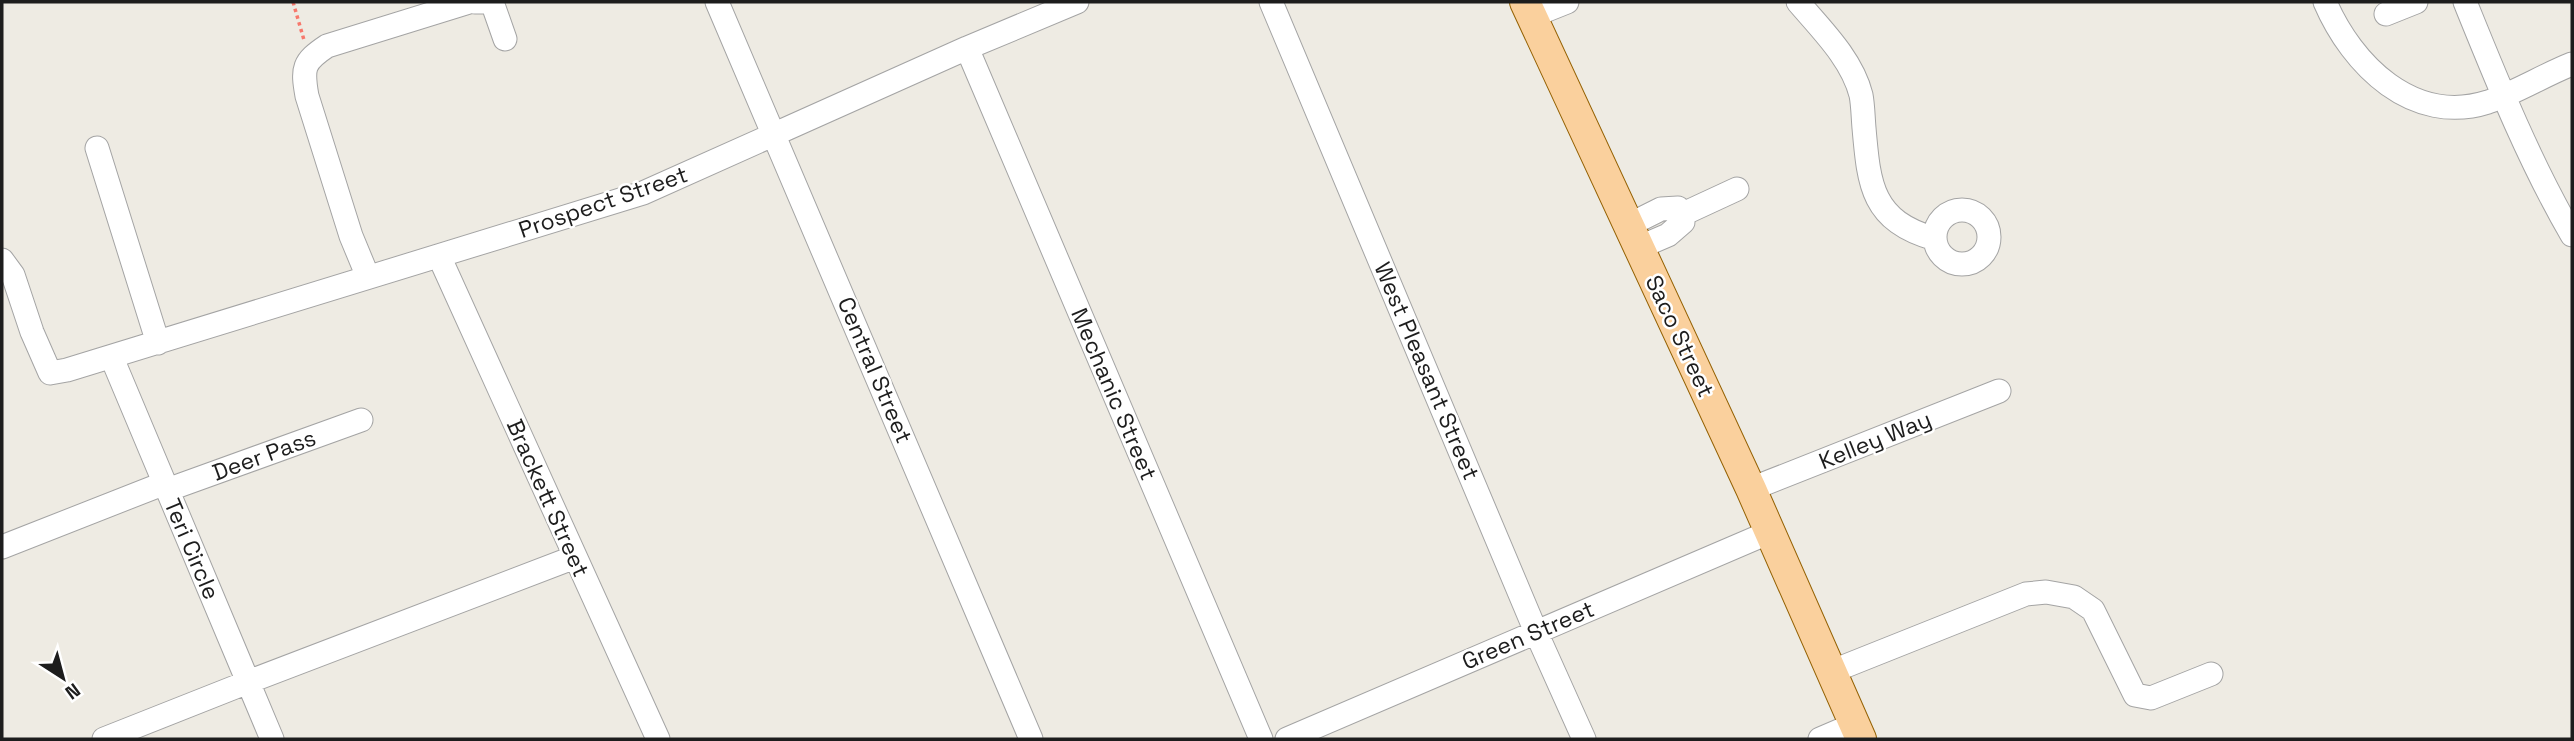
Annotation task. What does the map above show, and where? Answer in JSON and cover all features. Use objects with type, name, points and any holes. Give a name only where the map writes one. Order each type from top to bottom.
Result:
[{"type":"main road","name":"Saco Street","points":[[1529,9],[1751,489],[1858,732]]},
{"type":"street","points":[[368,278],[351,236],[307,96],[303,74],[309,58],[327,46],[469,2]]},
{"type":"street","points":[[475,2],[492,2],[505,39]]},
{"type":"street","name":"Central Street","points":[[717,2],[1031,739]]},
{"type":"street","name":"Prospect Street","points":[[2,260],[13,275],[32,332],[50,373],[113,358],[643,193],[967,48],[1077,2]]},
{"type":"street","name":"West Pleasant Street","points":[[1271,2],[1536,632],[1584,739]]},
{"type":"street","points":[[1529,9],[1567,2]]},
{"type":"street","points":[[1798,2],[1849,65],[1861,95],[1867,171],[1876,197],[1892,220],[1912,233],[1935,239]]},
{"type":"street","points":[[2325,2],[2352,51],[2382,82],[2418,101],[2452,107],[2487,102],[2572,64]]},
{"type":"street","points":[[2386,14],[2416,2]]},
{"type":"street","points":[[2465,2],[2502,96],[2572,235]]},
{"type":"street","name":"Mechanic Street","points":[[967,48],[1261,739]]},
{"type":"street","points":[[97,148],[158,343]]},
{"type":"street","points":[[1634,236],[1668,235],[1683,222],[1683,214],[1737,189]]},
{"type":"street","name":"Brackett Street","points":[[439,256],[658,739]]},
{"type":"street","name":"Teri Circle","points":[[113,358],[272,739]]},
{"type":"street","name":"Kelley Way","points":[[1751,489],[1999,391]]},
{"type":"street","name":"Deer Pass","points":[[2,547],[166,486],[361,420]]},
{"type":"street","name":"Green Street","points":[[1287,739],[1770,531]]},
{"type":"street","points":[[104,739],[575,557]]},
{"type":"street","points":[[1833,671],[2025,594],[2046,592],[2074,597],[2093,610],[2135,695],[2151,698],[2211,674]]},
{"type":"street","points":[[1820,739],[1858,732]]},
{"type":"path","points":[[293,2],[309,58]]}]
